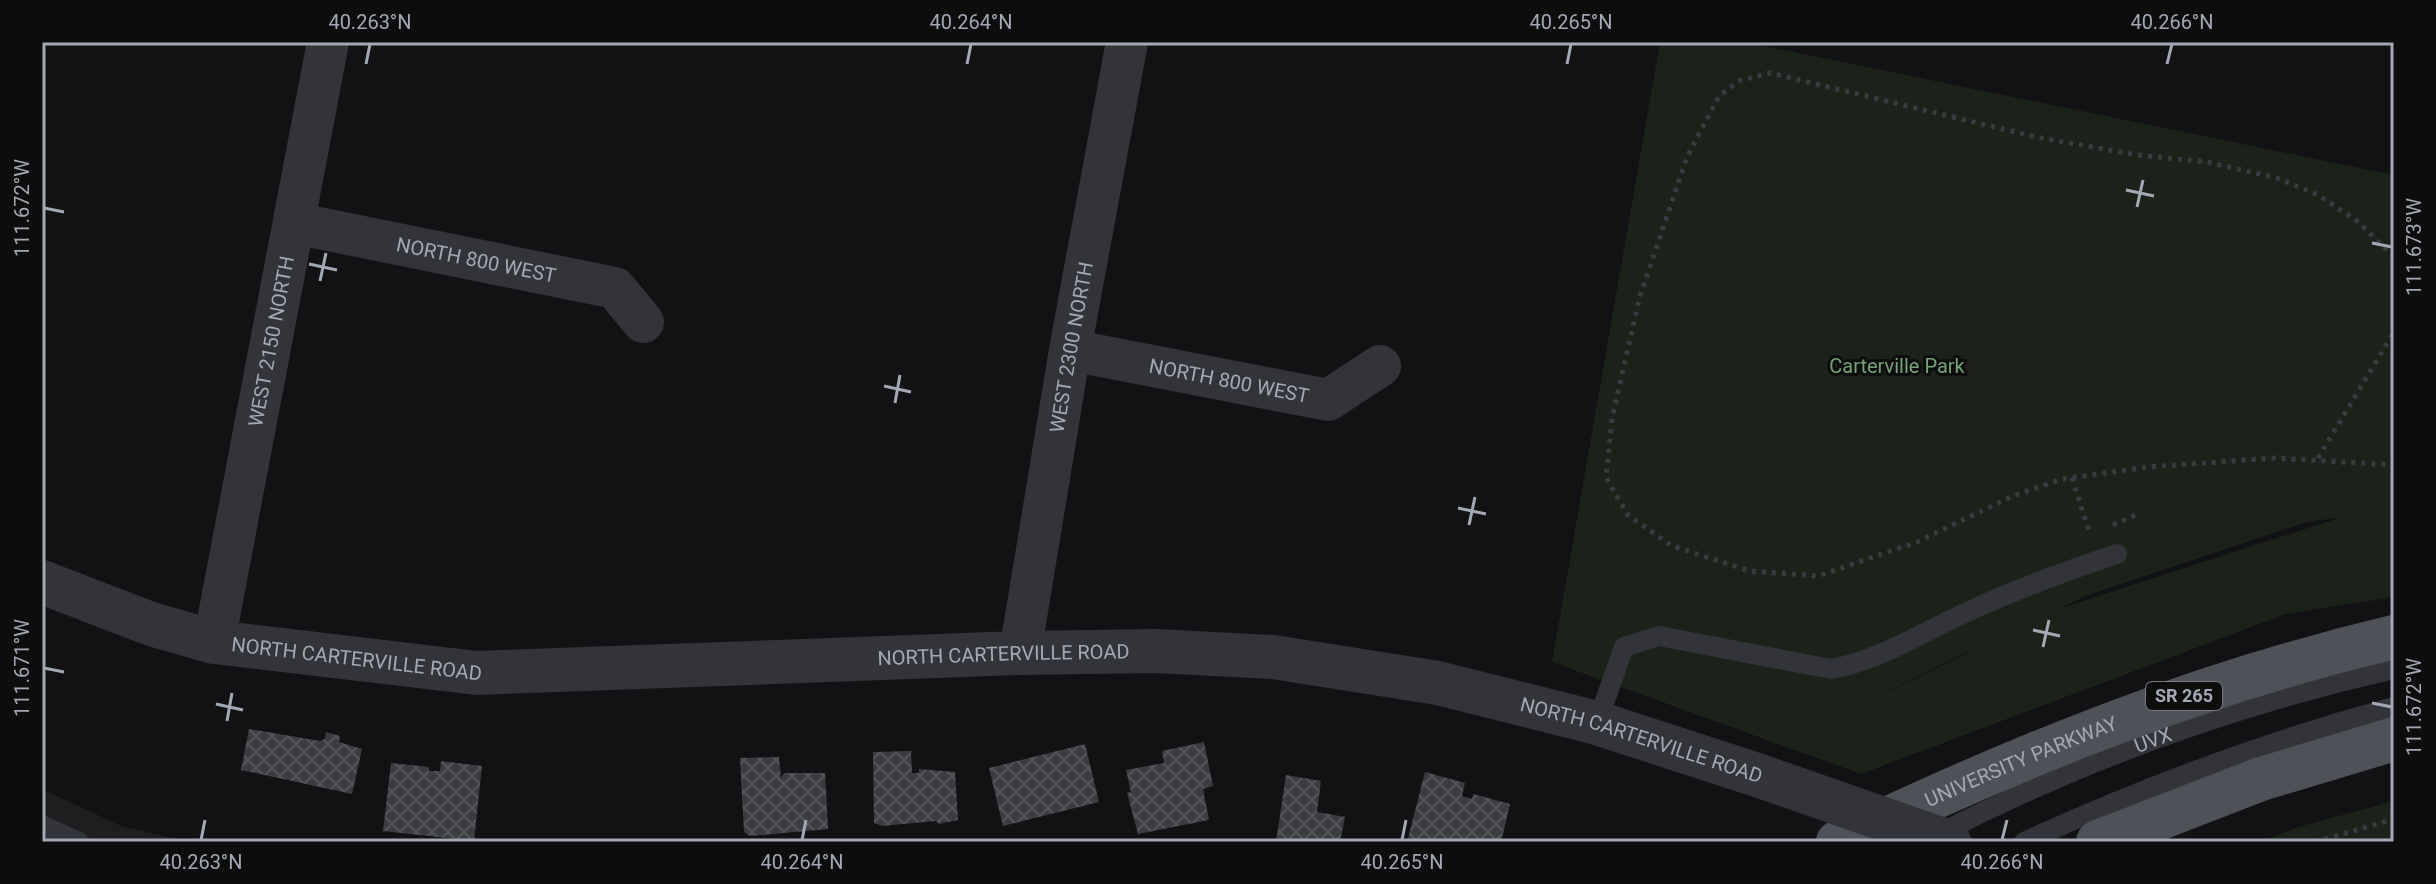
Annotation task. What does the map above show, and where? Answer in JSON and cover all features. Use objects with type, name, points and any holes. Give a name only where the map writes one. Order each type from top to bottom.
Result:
[{"type":"main road","name":"UNIVERSITY PARKWAY","points":[[1838,842],[1981,776],[2137,713],[2228,681],[2394,637]]},
{"type":"main road","points":[[2098,842],[2261,779],[2394,739]]},
{"type":"street","name":"WEST 2150 NORTH","points":[[214,642],[328,42]]},
{"type":"street","name":"WEST 2300 NORTH","points":[[1020,653],[1070,350],[1127,42]]},
{"type":"street","name":"NORTH 800 WEST","points":[[294,223],[615,288],[643,322]]},
{"type":"street","name":"NORTH 800 WEST","points":[[1070,350],[1328,400],[1380,366]]},
{"type":"street","name":"NORTH CARTERVILLE ROAD","points":[[42,582],[151,624],[214,642],[477,673],[1020,653],[1156,651],[1273,657],[1438,683],[1597,723],[1949,842]]},
{"type":"lane","points":[[1597,723],[1624,647],[1659,636],[1831,669],[1853,665],[1986,604],[2117,554]]},
{"type":"lane","name":"UVX","points":[[1924,842],[2059,776],[2143,743],[2254,706],[2394,669]]},
{"type":"lane","points":[[2024,842],[2253,749],[2394,707]]},
{"type":"lane","points":[[42,825],[79,842]]},
{"type":"path","points":[[2394,257],[2357,221],[2318,195],[2263,175],[2207,162],[2137,155],[2036,137],[1770,73],[1739,81],[1719,96],[1687,157],[1654,254],[1640,296],[1612,418],[1606,478],[1628,515],[1672,546],[1750,571],[1818,576],[1917,542],[2013,496],[2072,478],[2148,467],[2318,458],[2394,465]]},
{"type":"path","points":[[2318,458],[2394,332]]},
{"type":"path","points":[[2072,478],[2090,534],[2140,513]]},
{"type":"path","points":[[2315,842],[2394,819]]},
{"type":"shaded area","points":[[42,789],[121,826],[191,842],[42,842]]},
{"type":"green space","name":"Carterville Park","points":[[1660,42],[1745,42],[2394,175],[2394,597],[2286,614],[1861,774],[1552,662]],"holes":[[[2336,519],[2061,608],[2085,596],[2307,522]],[[1973,649],[1973,650],[1801,734]]]},
{"type":"green space","points":[[2394,801],[2394,842],[2261,842],[2298,827]]},
{"type":"building","points":[[249,729],[320,741],[325,739],[326,732],[340,736],[339,742],[362,749],[352,794],[241,770]]},
{"type":"building","points":[[1204,742],[1213,786],[1203,789],[1209,820],[1138,834],[1127,793],[1131,792],[1126,770],[1164,763],[1162,751]]},
{"type":"building","points":[[1085,744],[1099,802],[1003,826],[989,768]]},
{"type":"building","points":[[911,751],[912,773],[919,773],[919,769],[955,772],[958,820],[939,824],[936,821],[882,826],[874,823],[873,752]]},
{"type":"building","points":[[779,757],[781,778],[784,773],[825,773],[828,829],[750,836],[744,832],[740,758]]},
{"type":"building","points":[[441,761],[482,766],[474,841],[383,831],[391,763],[440,771]]},
{"type":"building","points":[[1425,772],[1465,783],[1462,796],[1472,799],[1473,794],[1510,804],[1501,842],[1407,842]]},
{"type":"building","points":[[1286,775],[1321,781],[1317,812],[1345,817],[1340,842],[1276,842]]}]
